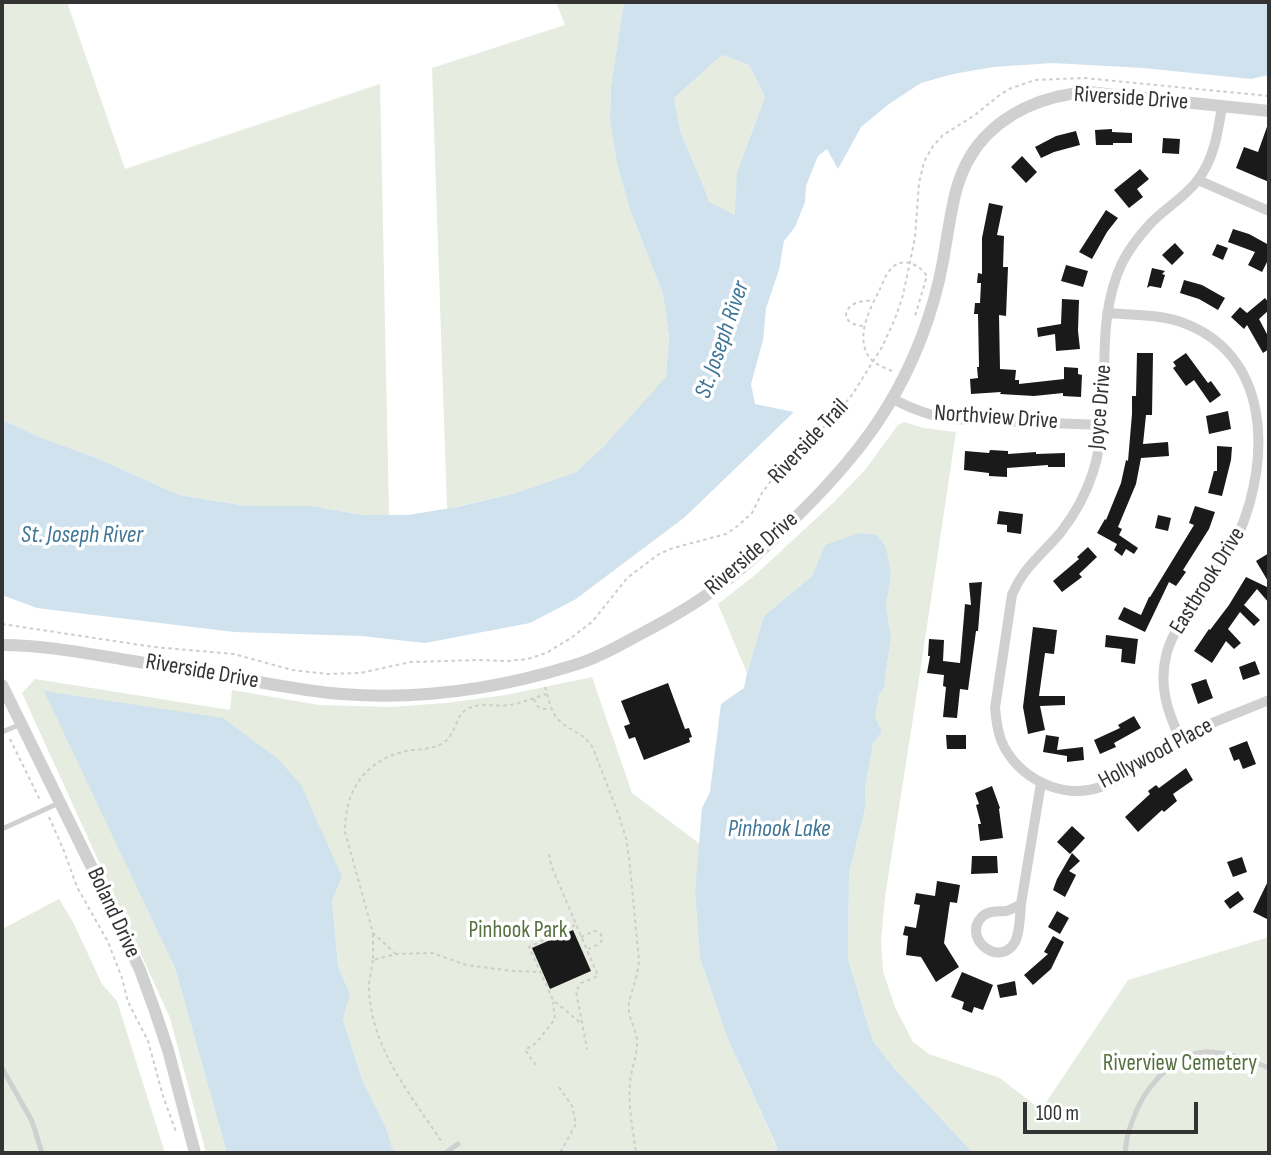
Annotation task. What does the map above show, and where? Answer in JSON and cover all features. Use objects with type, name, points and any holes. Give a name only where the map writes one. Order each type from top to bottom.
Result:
[{"type":"street","name":"Riverside Drive","points":[[2,645],[64,649],[341,694],[393,696],[445,693],[494,685],[574,666],[652,628],[719,586],[758,554],[822,491],[866,440],[893,399],[918,349],[939,282],[952,202],[958,183],[972,154],[990,132],[1006,119],[1048,98],[1066,93],[1088,92],[1269,111]]},
{"type":"street","name":"Joyce Drive","points":[[1041,783],[1026,773],[1005,749],[997,723],[995,708],[1009,605],[1017,581],[1075,513],[1093,472],[1102,425],[1107,313],[1113,285],[1123,261],[1150,224],[1198,180],[1216,143],[1222,106]]},
{"type":"street","points":[[1198,180],[1269,211]]},
{"type":"street","name":"Eastbrook Drive","points":[[1107,313],[1163,317],[1204,332],[1226,350],[1250,381],[1262,424],[1259,471],[1245,520],[1227,555],[1174,633],[1165,658],[1163,690],[1180,738]]},
{"type":"street","name":"Northview Drive","points":[[893,399],[914,410],[951,419],[1102,425]]},
{"type":"street","name":"Boland Drive","points":[[2,685],[140,970],[168,1050],[195,1153]]},
{"type":"street","name":"Hollywood Place","points":[[1041,783],[1055,789],[1071,791],[1101,787],[1117,780],[1170,743],[1269,700]]},
{"type":"street","points":[[1021,904],[1007,911],[996,911],[982,917],[977,926],[977,934],[985,948],[998,953],[1006,951],[1016,940],[1041,783]]},
{"type":"lane","points":[[2,732],[21,724]]},
{"type":"lane","points":[[2,829],[60,803]]},
{"type":"lane","points":[[1125,1153],[1132,1121],[1145,1094],[1175,1064],[1187,1056],[1208,1052],[1227,1054],[1269,1068]]},
{"type":"lane","points":[[2,1068],[32,1121],[42,1153]]},
{"type":"lane","points":[[446,1152],[458,1144]]},
{"type":"path","name":"Riverside Trail","points":[[2,624],[154,647],[234,654],[292,670],[328,674],[360,673],[411,662],[507,662],[557,648],[593,621],[627,578],[659,554],[726,534],[739,525],[752,513],[762,493],[780,469],[852,396],[873,362],[904,295],[915,238],[919,183],[924,162],[943,135],[1009,89],[1035,80],[1084,78],[1269,96]]},
{"type":"path","points":[[898,374],[873,362],[864,345],[865,326],[874,301],[888,273],[895,265],[903,262],[911,262],[927,276],[914,320]]},
{"type":"path","points":[[865,326],[853,325],[846,314],[847,308],[859,301],[874,301]]},
{"type":"path","points":[[535,656],[551,708],[561,723],[588,739],[593,748],[620,816],[629,857],[639,961],[638,975],[629,1002],[629,1012],[637,1039],[629,1095],[636,1153]]},
{"type":"path","points":[[446,1152],[387,1058],[374,1024],[369,987],[373,933],[345,832],[345,816],[355,785],[367,770],[385,758],[404,751],[429,749],[444,743],[453,734],[465,710],[478,705],[511,705],[547,694]]},
{"type":"path","points":[[534,698],[535,704],[540,708],[551,708]]},
{"type":"path","points":[[10,740],[40,799]]},
{"type":"path","points":[[50,820],[77,887],[108,942],[128,1002],[148,1041],[176,1133]]},
{"type":"path","points":[[549,854],[551,865],[598,976],[581,983],[576,994],[587,1049]]},
{"type":"path","points":[[536,1065],[525,1050],[536,1042],[555,1018],[553,1000],[528,947],[576,925]]},
{"type":"path","points":[[581,937],[596,931],[602,935],[600,943],[587,949]]},
{"type":"path","points":[[373,933],[396,954]]},
{"type":"path","points":[[373,960],[396,954],[432,953],[466,965],[541,972]]},
{"type":"path","points":[[553,1000],[582,1024]]},
{"type":"path","points":[[559,1087],[572,1106],[576,1124],[560,1153]]},
{"type":"green space","points":[[2,2],[67,2],[125,169],[380,84],[389,515],[362,515],[312,506],[246,506],[179,495],[2,420]]},
{"type":"green space","points":[[556,2],[624,2],[611,85],[610,120],[617,164],[630,210],[663,294],[669,337],[666,378],[605,445],[576,472],[516,493],[447,509],[432,68],[565,25]]},
{"type":"green space","points":[[722,55],[749,65],[765,97],[737,172],[736,215],[709,203],[681,134],[674,98]]},
{"type":"green space","name":"Riverview Cemetery","points":[[904,422],[924,428],[956,432],[885,897],[881,940],[883,971],[895,1007],[913,1042],[929,1054],[1000,1078],[1041,1110],[1128,980],[1269,937],[1269,1153],[973,1153],[894,1068],[873,1041],[848,959],[849,873],[866,805],[865,788],[873,744],[882,731],[875,717],[879,695],[884,688],[891,636],[886,606],[891,576],[825,545],[812,576],[764,616],[747,673],[718,604],[754,576],[834,502],[865,470],[898,425]]},
{"type":"green space","name":"Pinhook Park","points":[[592,677],[632,793],[700,844],[695,892],[700,958],[727,1037],[778,1153],[395,1153],[387,1130],[363,1082],[343,1020],[350,994],[338,966],[332,901],[342,877],[45,691],[175,968],[227,1153],[206,1153],[170,1018],[22,693],[35,679],[230,710],[232,690],[319,705],[391,707],[506,695]]},
{"type":"green space","points":[[59,899],[73,922],[102,984],[117,1001],[165,1153],[2,1153],[2,929]]},
{"type":"water","name":"St. Joseph River","points":[[624,2],[1269,2],[1269,75],[1251,79],[1143,68],[1053,63],[993,67],[953,74],[921,83],[861,127],[838,169],[827,149],[818,156],[806,186],[805,202],[795,227],[784,241],[779,270],[766,308],[763,340],[751,384],[755,404],[794,412],[685,517],[576,599],[530,623],[425,643],[361,636],[234,632],[37,608],[2,595],[2,420],[179,495],[246,506],[312,506],[362,515],[408,515],[516,493],[576,472],[605,445],[666,377],[669,337],[663,294],[630,210],[617,164],[610,120],[611,85]],"holes":[[[722,55],[749,65],[765,97],[737,172],[735,215],[709,202],[681,134],[674,98]]]},
{"type":"water","name":"Pinhook Lake","points":[[860,533],[877,535],[886,547],[891,576],[886,606],[891,636],[884,688],[879,695],[875,717],[882,731],[873,744],[865,788],[866,805],[849,873],[848,959],[873,1041],[894,1068],[973,1153],[778,1153],[727,1037],[700,958],[695,892],[702,808],[710,792],[721,704],[744,688],[764,616],[812,576],[825,545]]},
{"type":"water","points":[[44,691],[223,718],[278,759],[301,785],[342,877],[332,901],[338,966],[350,994],[343,1020],[363,1082],[387,1130],[395,1153],[227,1153],[175,968]]},
{"type":"building","points":[[1268,124],[1269,182],[1236,168],[1244,147],[1258,152]]},
{"type":"building","points":[[1112,129],[1112,132],[1132,133],[1132,143],[1096,145],[1095,130]]},
{"type":"building","points":[[1076,131],[1080,145],[1041,158],[1035,147],[1056,136]]},
{"type":"building","points":[[1163,138],[1180,139],[1179,154],[1162,153]]},
{"type":"building","points":[[1022,156],[1037,172],[1026,183],[1011,167]]},
{"type":"building","points":[[1140,169],[1149,179],[1137,189],[1143,197],[1129,208],[1114,190]]},
{"type":"building","points":[[989,203],[1003,206],[997,235],[1004,236],[1003,267],[1008,267],[1006,316],[999,315],[1000,369],[1016,370],[1015,380],[1019,380],[1019,384],[1064,379],[1064,367],[1078,368],[1078,374],[1082,375],[1081,397],[1063,396],[1063,393],[1034,396],[1000,394],[1001,392],[971,394],[970,379],[978,378],[978,314],[974,314],[975,303],[980,303],[981,283],[977,283],[978,273],[982,274],[982,238]]},
{"type":"building","points":[[1106,210],[1118,218],[1092,259],[1079,252]]},
{"type":"building","points":[[1233,229],[1269,245],[1269,258],[1262,272],[1248,265],[1255,252],[1228,242]]},
{"type":"building","points":[[1175,243],[1184,253],[1172,265],[1162,255]]},
{"type":"building","points":[[1217,244],[1228,248],[1223,260],[1212,255]]},
{"type":"building","points":[[1066,265],[1088,271],[1083,287],[1061,281]]},
{"type":"building","points":[[1152,268],[1165,271],[1162,274],[1165,275],[1161,288],[1147,288]]},
{"type":"building","points":[[1184,280],[1202,285],[1225,298],[1218,310],[1199,299],[1180,293]]},
{"type":"building","points":[[1265,298],[1269,303],[1269,310],[1259,319],[1269,338],[1269,349],[1263,353],[1247,325],[1244,329],[1231,317],[1240,307],[1247,313]]},
{"type":"building","points":[[1062,299],[1079,300],[1080,349],[1056,351],[1055,334],[1038,337],[1037,328],[1061,324]]},
{"type":"building","points":[[1137,353],[1153,353],[1152,415],[1146,415],[1143,444],[1168,442],[1169,456],[1141,458],[1136,484],[1118,527],[1122,529],[1119,535],[1138,548],[1134,554],[1126,549],[1122,556],[1114,550],[1117,544],[1097,533],[1106,520],[1121,483],[1126,460],[1128,461],[1132,396],[1136,396]]},
{"type":"building","points":[[1186,353],[1208,383],[1211,381],[1221,395],[1210,403],[1194,380],[1186,386],[1173,368],[1176,366],[1173,362]]},
{"type":"building","points":[[1228,411],[1231,429],[1209,434],[1206,416]]},
{"type":"building","points":[[1217,446],[1232,447],[1222,496],[1208,493],[1214,471],[1217,471]]},
{"type":"building","points":[[990,450],[1008,451],[1008,454],[1065,453],[1065,467],[1048,465],[1007,468],[1007,477],[964,470],[965,451],[989,453]]},
{"type":"building","points":[[1195,506],[1215,512],[1209,529],[1183,570],[1186,572],[1176,586],[1169,582],[1145,632],[1118,619],[1124,607],[1141,615],[1149,597],[1194,525],[1189,523]]},
{"type":"building","points":[[999,511],[1023,514],[1021,534],[1007,532],[1007,525],[997,524]]},
{"type":"building","points":[[1158,515],[1171,518],[1168,531],[1155,528]]},
{"type":"building","points":[[1088,547],[1097,557],[1079,574],[1082,577],[1062,592],[1053,581],[1079,559],[1077,557]]},
{"type":"building","points":[[1269,553],[1269,583],[1256,561]]},
{"type":"building","points":[[1246,577],[1269,588],[1269,603],[1257,589],[1244,605],[1260,620],[1254,626],[1240,612],[1228,629],[1241,643],[1234,649],[1226,641],[1212,663],[1194,651],[1229,605]]},
{"type":"building","points":[[982,582],[978,631],[968,690],[960,689],[957,718],[943,717],[946,687],[943,686],[944,675],[927,673],[929,639],[944,640],[943,661],[960,663],[965,604],[971,605],[969,583]]},
{"type":"building","points":[[1033,627],[1057,630],[1054,654],[1045,653],[1039,696],[1065,696],[1065,705],[1040,706],[1045,730],[1028,734],[1023,707]]},
{"type":"building","points":[[1106,635],[1138,639],[1135,664],[1121,662],[1122,649],[1105,647]]},
{"type":"building","points":[[1255,661],[1260,674],[1243,680],[1239,667]]},
{"type":"building","points":[[1206,679],[1213,698],[1198,704],[1191,684]]},
{"type":"building","points":[[668,683],[685,729],[689,728],[692,737],[689,738],[690,742],[644,760],[635,737],[629,739],[624,726],[630,724],[621,701]]},
{"type":"building","points":[[1134,716],[1141,728],[1114,743],[1116,747],[1100,754],[1094,740],[1120,728],[1118,725]]},
{"type":"building","points":[[946,735],[966,735],[966,749],[947,749]]},
{"type":"building","points":[[1046,735],[1059,737],[1057,750],[1083,747],[1084,760],[1067,762],[1067,756],[1043,752]]},
{"type":"building","points":[[1247,741],[1256,764],[1243,769],[1239,759],[1234,761],[1229,748]]},
{"type":"building","points":[[1186,768],[1193,780],[1173,794],[1177,801],[1164,812],[1162,810],[1138,832],[1125,817],[1150,794],[1148,791],[1156,785],[1159,788]]},
{"type":"building","points":[[992,786],[1000,808],[1003,838],[980,841],[978,824],[981,824],[976,805],[979,804],[975,793]]},
{"type":"building","points":[[1072,826],[1085,838],[1070,854],[1057,842]]},
{"type":"building","points":[[1072,853],[1080,861],[1069,871],[1076,875],[1065,897],[1053,890]]},
{"type":"building","points":[[972,856],[997,856],[998,873],[971,874]]},
{"type":"building","points":[[1242,857],[1247,872],[1233,877],[1227,862]]},
{"type":"building","points":[[1269,879],[1269,920],[1253,912]]},
{"type":"building","points":[[937,881],[960,885],[957,903],[950,902],[944,943],[959,967],[936,982],[921,957],[906,955],[908,936],[903,935],[905,926],[916,928],[920,905],[914,904],[916,893],[935,896]]},
{"type":"building","points":[[1238,891],[1244,899],[1230,909],[1224,901]]},
{"type":"building","points":[[1057,911],[1069,918],[1060,934],[1048,927]]},
{"type":"building","points":[[573,930],[591,971],[550,989],[532,948]]},
{"type":"building","points":[[1053,936],[1064,942],[1051,969],[1033,985],[1024,975],[1048,954],[1044,952]]},
{"type":"building","points":[[962,972],[993,985],[983,1010],[974,1007],[972,1013],[962,1009],[964,1002],[951,997]]},
{"type":"building","points":[[1015,981],[1017,995],[1000,998],[997,985]]}]
